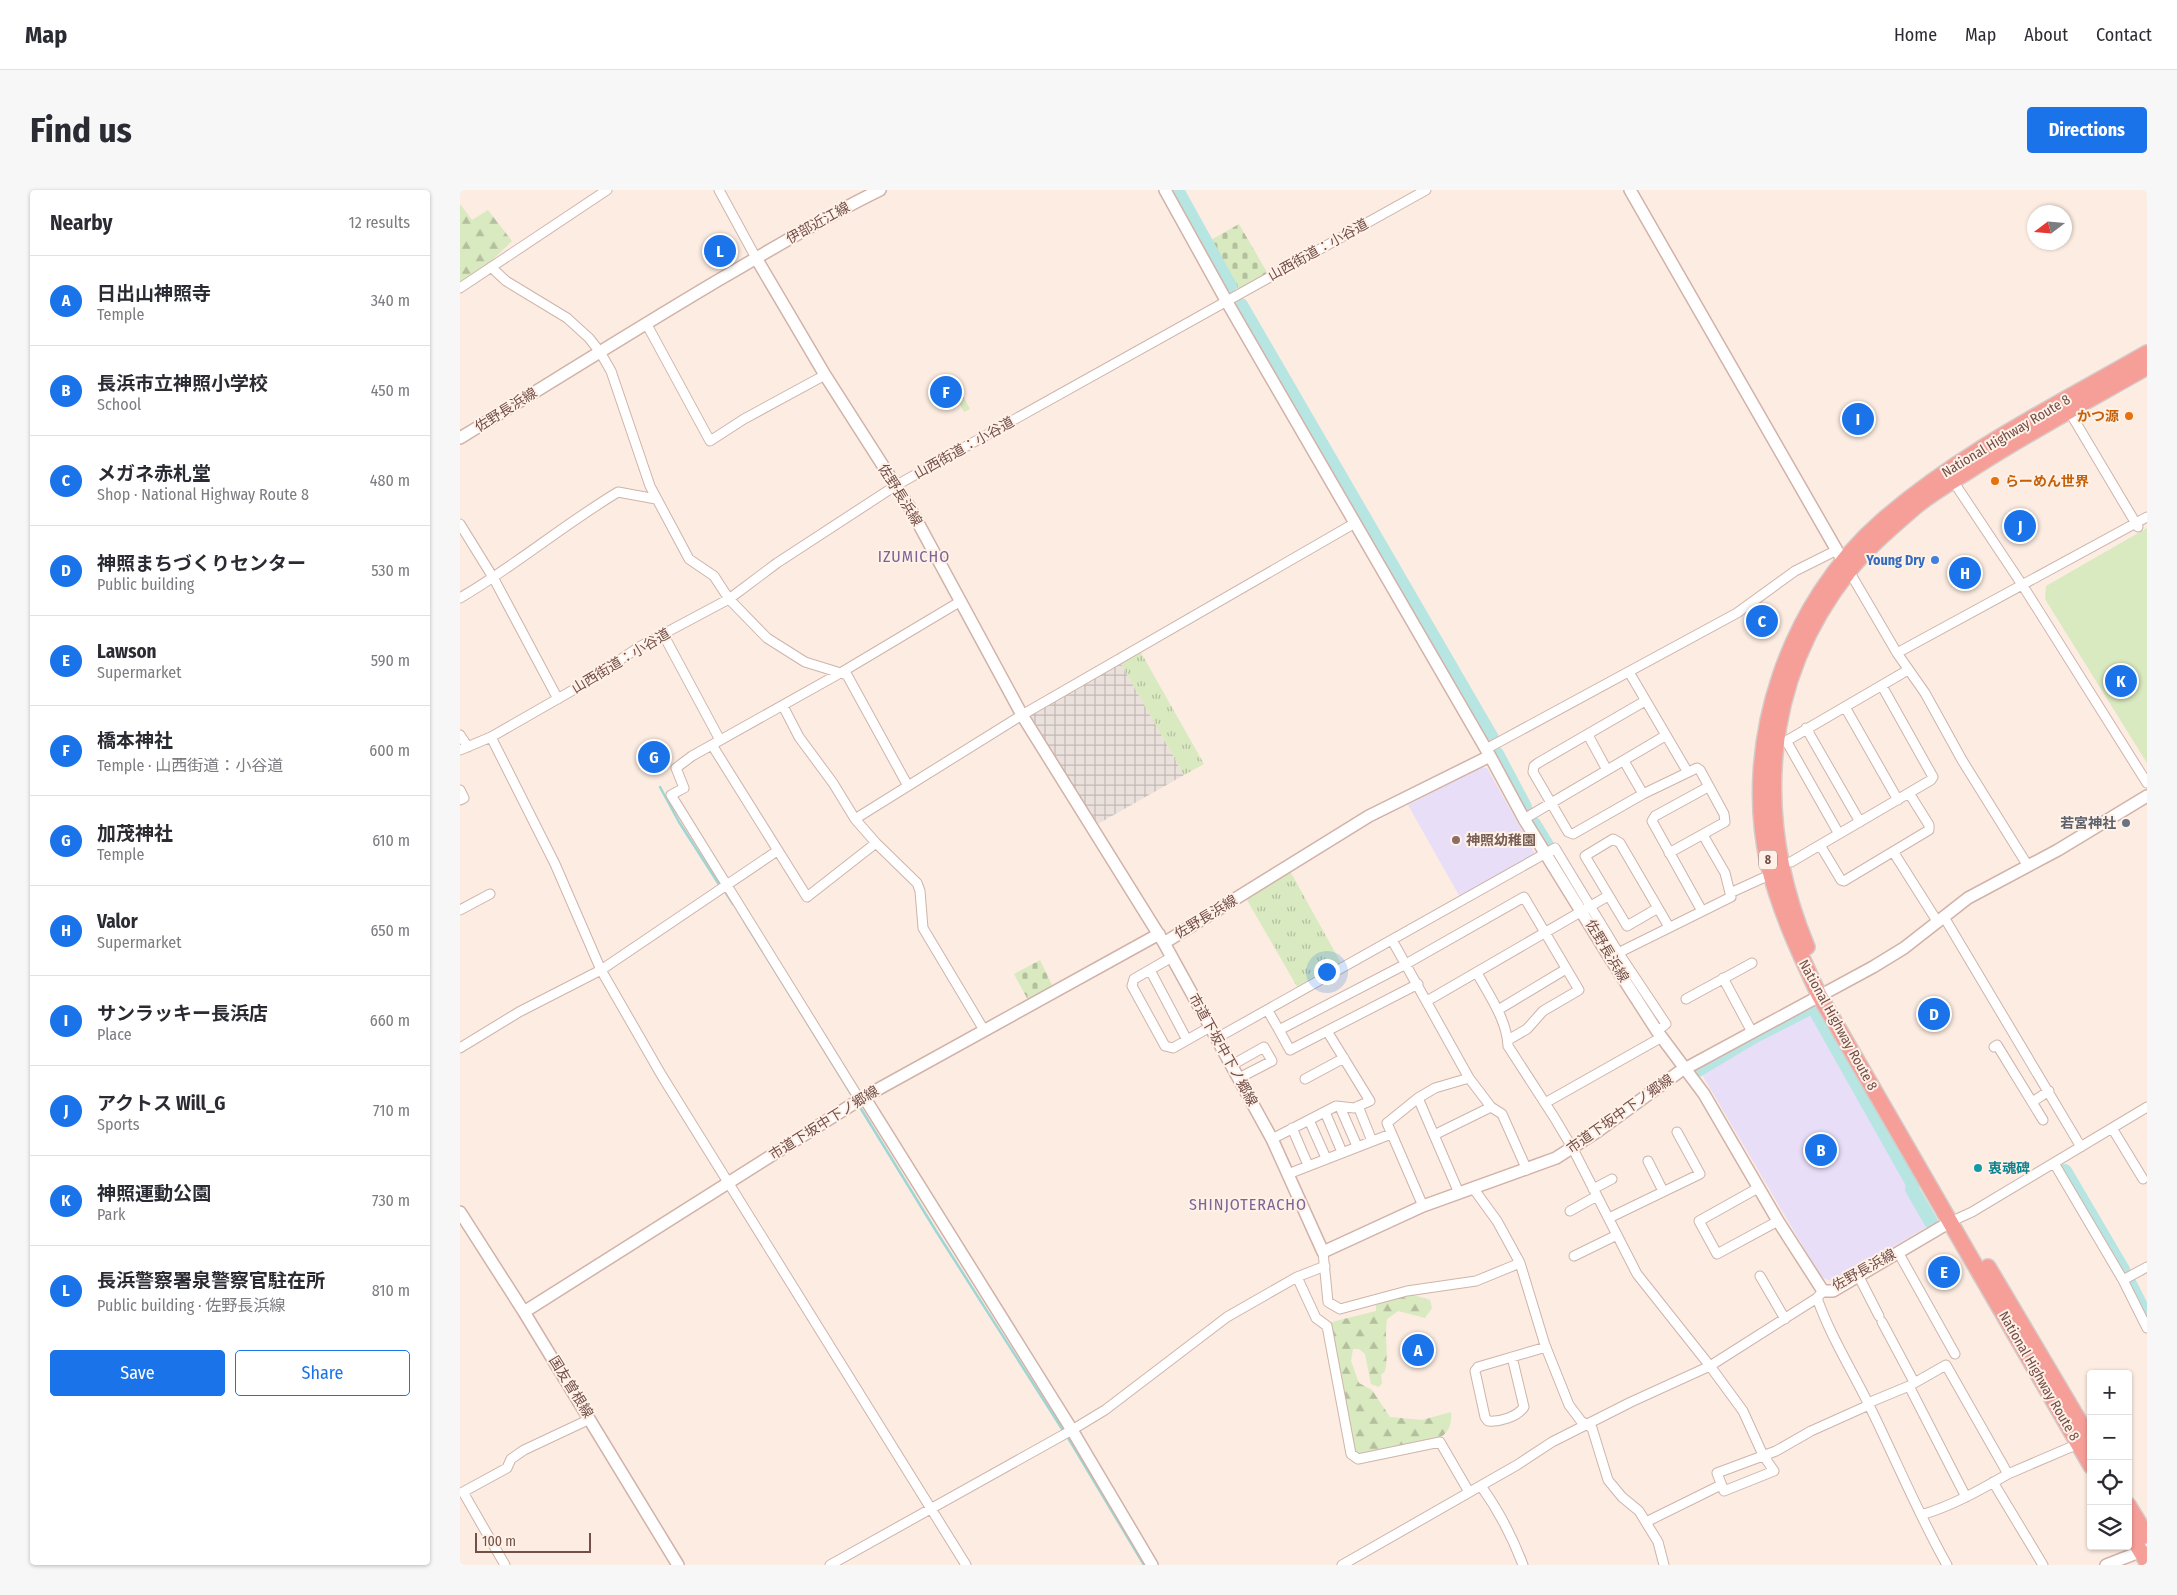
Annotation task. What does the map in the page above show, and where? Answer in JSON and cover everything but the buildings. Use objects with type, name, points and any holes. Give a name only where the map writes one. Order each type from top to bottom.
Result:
[{"type":"highway","name":"National Highway Route 8","points":[[2089,1460],[2084,1443],[1790,932],[1768,862],[1763,829],[1762,760],[1767,723],[1775,688],[1794,639],[1807,614],[1843,561],[1881,522],[1962,460],[2147,353]]},
{"type":"highway","name":"National Highway Route 8","points":[[1843,561],[1888,530],[1916,506],[2001,450],[2147,367]]},
{"type":"highway","points":[[2132,1512],[2147,1536]]},
{"type":"highway","points":[[2132,1536],[2145,1554]]},
{"type":"street","points":[[460,288],[607,190]]},
{"type":"street","points":[[719,190],[756,258]]},
{"type":"street","name":"伊部近江線","points":[[756,258],[846,206],[880,190]]},
{"type":"street","points":[[1165,190],[1227,302],[1488,752],[1737,613],[1795,571],[1843,561]]},
{"type":"street","name":"山西街道：小谷道","points":[[464,748],[492,737],[558,699],[663,634],[729,598],[777,563],[895,486],[1426,190]]},
{"type":"street","points":[[1630,190],[1897,653],[1925,693],[1962,760],[2028,866]]},
{"type":"street","name":"佐野長浜線","points":[[460,438],[646,323],[756,258],[825,375],[910,508],[1022,715],[1161,939],[1369,816],[1488,752],[1524,819],[1550,851],[1661,1031],[1704,1094],[1820,1295],[1833,1290],[1954,1220]]},
{"type":"street","points":[[491,268],[506,281],[567,318],[589,338],[600,352],[610,371],[650,486],[689,559],[714,576],[729,598],[767,638],[805,662],[842,672],[846,676],[908,786]]},
{"type":"street","points":[[646,323],[710,441],[744,419],[825,375]]},
{"type":"street","points":[[2069,412],[2137,525]]},
{"type":"street","points":[[1953,481],[2023,586],[2147,783]]},
{"type":"street","points":[[460,598],[494,579],[585,512],[618,492],[656,499]]},
{"type":"street","points":[[1897,653],[2137,525],[2147,517]]},
{"type":"street","points":[[855,819],[1022,715],[1355,523]]},
{"type":"street","points":[[460,524],[494,579],[558,699]]},
{"type":"street","points":[[961,601],[783,706],[692,756],[676,768],[684,788],[671,795],[858,1101],[1152,1565]]},
{"type":"street","points":[[663,634],[716,743],[777,851],[807,897],[876,843]]},
{"type":"street","points":[[1839,834],[1788,744],[1788,740],[1790,737],[1908,670]]},
{"type":"street","points":[[1629,672],[1687,771]]},
{"type":"street","points":[[1791,862],[1898,800],[1933,777],[1882,686]]},
{"type":"street","points":[[1645,701],[1534,766],[1533,772],[1568,832],[1573,834],[1643,794],[1676,779],[1687,771],[1697,768],[1700,770],[1726,819],[1723,824],[1669,854]]},
{"type":"street","points":[[783,706],[799,737],[833,783],[855,819],[876,843],[917,883],[920,891],[924,928],[984,1030]]},
{"type":"street","points":[[1845,707],[1898,800]]},
{"type":"street","points":[[1806,728],[1860,822]]},
{"type":"street","points":[[460,735],[464,748]]},
{"type":"street","points":[[1588,735],[1607,770]]},
{"type":"street","points":[[1524,819],[1666,736]]},
{"type":"street","points":[[492,737],[555,864],[601,970],[662,1076],[966,1565]]},
{"type":"street","points":[[1624,761],[1643,794]]},
{"type":"street","points":[[1702,911],[1652,820],[1655,816],[1708,787]]},
{"type":"street","points":[[460,790],[464,798],[460,800]]},
{"type":"street","points":[[1820,846],[1841,880],[1844,881],[1894,853],[1930,830],[1929,825],[1909,793]]},
{"type":"street","name":"市道下坂中下ノ郷線","points":[[524,1312],[858,1101],[984,1030],[1161,939],[1272,1139],[1322,1252],[1423,1206],[1527,1170],[1573,1149],[1679,1072],[1873,968],[1904,948],[1968,898],[2028,866],[2147,796]]},
{"type":"street","points":[[1614,955],[1731,897],[1725,873],[1703,835]]},
{"type":"street","points":[[1658,908],[1627,926],[1585,856],[1610,840],[1615,839],[1620,843],[1658,908],[1669,928]]},
{"type":"street","points":[[460,1048],[519,1012],[601,970],[777,851]]},
{"type":"street","points":[[1217,1038],[1550,851]]},
{"type":"street","points":[[1894,853],[1940,919],[2049,1091],[2081,1147]]},
{"type":"street","points":[[1730,893],[1763,878]]},
{"type":"street","points":[[460,910],[490,894]]},
{"type":"street","points":[[1427,1001],[1608,896]]},
{"type":"street","points":[[1279,1030],[1406,964],[1524,897],[1579,990],[1543,1011],[1527,1029],[1508,1040]]},
{"type":"street","points":[[1392,940],[1470,1078],[1491,1107],[1502,1114],[1527,1170]]},
{"type":"street","points":[[1172,957],[1134,979],[1132,986],[1148,1018],[1165,1046],[1174,1048],[1210,1027]]},
{"type":"street","points":[[1686,999],[1752,963]]},
{"type":"street","points":[[1498,1010],[1566,969]]},
{"type":"street","points":[[1150,970],[1187,1040]]},
{"type":"street","points":[[1477,973],[1498,1010],[1508,1040],[1508,1046],[1573,1149],[1646,1288],[1677,1323],[1743,1411],[1763,1455],[1774,1471],[1724,1491],[1717,1473],[1763,1455],[1776,1451],[1810,1431],[1912,1384],[1946,1365],[2008,1474]]},
{"type":"street","points":[[1723,978],[1752,1032]]},
{"type":"street","points":[[1268,1011],[1290,1050],[1418,984]]},
{"type":"street","points":[[1272,1139],[1336,1106],[1354,1108],[1370,1101],[1327,1031]]},
{"type":"street","points":[[1545,1103],[1661,1031]]},
{"type":"street","points":[[1994,1047],[1997,1045],[2044,1120]]},
{"type":"street","points":[[1232,1066],[1264,1047],[1272,1061],[1239,1078]]},
{"type":"street","points":[[1305,1079],[1344,1058]]},
{"type":"street","points":[[1423,1206],[1387,1123],[1418,1098],[1435,1088],[1470,1078]]},
{"type":"street","points":[[2032,1102],[2049,1091]]},
{"type":"street","points":[[1418,1098],[1459,1193]]},
{"type":"street","points":[[1358,1106],[1372,1141]]},
{"type":"street","points":[[1340,1107],[1357,1146]]},
{"type":"street","points":[[1434,1135],[1491,1107]]},
{"type":"street","points":[[1954,1220],[1972,1212],[2147,1107]]},
{"type":"street","points":[[1325,1112],[1342,1152]]},
{"type":"street","points":[[1309,1120],[1326,1158]]},
{"type":"street","points":[[1292,1128],[1308,1165]]},
{"type":"street","points":[[2112,1128],[2144,1179]]},
{"type":"street","points":[[1609,1218],[1700,1174],[1677,1132]]},
{"type":"street","points":[[1288,1174],[1391,1134]]},
{"type":"street","points":[[1648,1162],[1663,1191]]},
{"type":"street","points":[[2054,1163],[2123,1280],[2147,1328]]},
{"type":"street","points":[[1570,1211],[1612,1180]]},
{"type":"street","points":[[1473,1188],[1497,1221],[1520,1263],[1546,1347],[1570,1404],[1581,1421],[1592,1428],[1608,1480],[1622,1497],[1639,1511],[1658,1542],[1664,1565]]},
{"type":"street","points":[[1758,1188],[1700,1221],[1717,1254],[1778,1221]]},
{"type":"street","name":"国友曽根線","points":[[460,1212],[524,1312],[678,1565]]},
{"type":"street","points":[[1574,1256],[1617,1234]]},
{"type":"street","points":[[1322,1252],[1328,1302],[1340,1309],[1407,1291],[1476,1281],[1520,1263]]},
{"type":"street","points":[[1898,1252],[1955,1354]]},
{"type":"street","points":[[830,1565],[1067,1433],[1105,1410],[1227,1317],[1297,1277],[1325,1266]]},
{"type":"street","points":[[2123,1280],[2147,1267]]},
{"type":"street","points":[[1760,1276],[1785,1318]]},
{"type":"street","points":[[1858,1276],[1881,1319],[1966,1497]]},
{"type":"street","points":[[1297,1277],[1316,1318],[1327,1326],[1351,1454],[1358,1459],[1440,1442],[1470,1492]]},
{"type":"street","points":[[1342,1565],[1481,1486],[1552,1442],[1710,1366],[1820,1295],[1832,1336],[1869,1404],[1921,1515],[1947,1565]]},
{"type":"street","points":[[1512,1356],[1524,1407],[1520,1413],[1504,1419],[1488,1421],[1485,1417],[1475,1371],[1478,1367],[1512,1356],[1546,1347]]},
{"type":"street","points":[[505,1565],[463,1492],[507,1468],[511,1459],[524,1450],[590,1419]]},
{"type":"street","points":[[1921,1515],[1937,1511],[2008,1474],[2084,1443]]},
{"type":"street","points":[[1993,1482],[2043,1565]]},
{"type":"street","points":[[1646,1522],[1721,1484]]},
{"type":"street","points":[[1481,1486],[1497,1507],[1511,1534],[1523,1565]]},
{"type":"street","points":[[2106,1565],[2145,1554]]},
{"type":"shaded area","points":[[1120,662],[1184,775],[1096,825],[1028,716]]},
{"type":"shaded area","points":[[1480,767],[1487,768],[1537,857],[1461,899],[1408,805]]},
{"type":"shaded area","points":[[1810,1010],[1814,1012],[1874,1120],[1878,1118],[1912,1178],[1909,1181],[1911,1185],[1910,1190],[1930,1225],[1833,1282],[1821,1277],[1701,1073]]},
{"type":"green space","points":[[460,204],[472,220],[488,210],[512,241],[484,268],[460,282]]},
{"type":"green space","points":[[1239,224],[1268,274],[1239,291],[1211,240]]},
{"type":"green space","points":[[955,382],[970,409],[964,412],[956,398],[947,389],[942,392],[948,404],[943,407],[935,392]]},
{"type":"green space","points":[[2147,528],[2147,763],[2045,599],[2046,586]]},
{"type":"green space","points":[[1140,651],[1204,764],[1184,775],[1120,662]]},
{"type":"green space","points":[[1290,871],[1342,965],[1299,990],[1247,900]]},
{"type":"green space","points":[[1040,960],[1053,987],[1028,1000],[1014,974]]},
{"type":"green space","points":[[1410,1294],[1430,1300],[1432,1308],[1425,1318],[1398,1311],[1387,1319],[1386,1365],[1385,1371],[1381,1375],[1382,1383],[1379,1387],[1371,1384],[1365,1354],[1359,1349],[1353,1349],[1351,1361],[1359,1383],[1372,1390],[1390,1417],[1422,1420],[1451,1412],[1450,1424],[1445,1434],[1438,1438],[1360,1456],[1353,1453],[1328,1323],[1376,1311],[1376,1303]]},
{"type":"waterway","points":[[1177,190],[1230,286]]},
{"type":"waterway","points":[[1241,305],[1492,738]]},
{"type":"waterway","points":[[1497,754],[1525,807]]},
{"type":"waterway","points":[[660,787],[679,822],[720,886]]},
{"type":"waterway","points":[[1534,824],[1559,865]]},
{"type":"waterway","points":[[724,890],[733,904]]},
{"type":"waterway","points":[[744,921],[853,1097]]},
{"type":"waterway","points":[[1614,953],[1660,1024]]},
{"type":"waterway","points":[[1698,1070],[1755,1036],[1810,1008],[1815,1010],[1913,1184],[1912,1189],[1931,1222]]},
{"type":"waterway","points":[[858,1104],[1064,1432]]},
{"type":"waterway","points":[[2065,1171],[2122,1268],[2147,1318]]},
{"type":"waterway","points":[[1067,1436],[1144,1565]]},
{"type":"place","name":"長浜警察署泉警察官駐在所","points":[[720,251]]},
{"type":"place","name":"橋本神社","points":[[946,392]]},
{"type":"place","name":"かつ源","points":[[2129,416]]},
{"type":"place","name":"サンラッキー長浜店","points":[[1858,419]]},
{"type":"place","name":"らーめん世界","points":[[1995,481]]},
{"type":"place","name":"アクトス Will_G","points":[[2020,526]]},
{"type":"place","name":"Young Dry","points":[[1935,560]]},
{"type":"place","name":"Valor","points":[[1965,573]]},
{"type":"place","name":"メガネ赤札堂","points":[[1762,621]]},
{"type":"place","name":"神照運動公園","points":[[2121,681]]},
{"type":"place","name":"加茂神社","points":[[654,757]]},
{"type":"place","name":"若宮神社","points":[[2126,823]]},
{"type":"place","name":"神照幼稚園","points":[[1456,840]]},
{"type":"place","name":"神照まちづくりセンター","points":[[1934,1014]]},
{"type":"place","name":"長浜市立神照小学校","points":[[1821,1150]]},
{"type":"place","name":"衷魂碑","points":[[1978,1168]]},
{"type":"place","name":"Lawson","points":[[1944,1272]]},
{"type":"place","name":"日出山神照寺","points":[[1418,1350]]},
{"type":"district","name":"IZUMICHO","points":[[914,556]]},
{"type":"district","name":"SHINJOTERACHO","points":[[1248,1204]]}]
